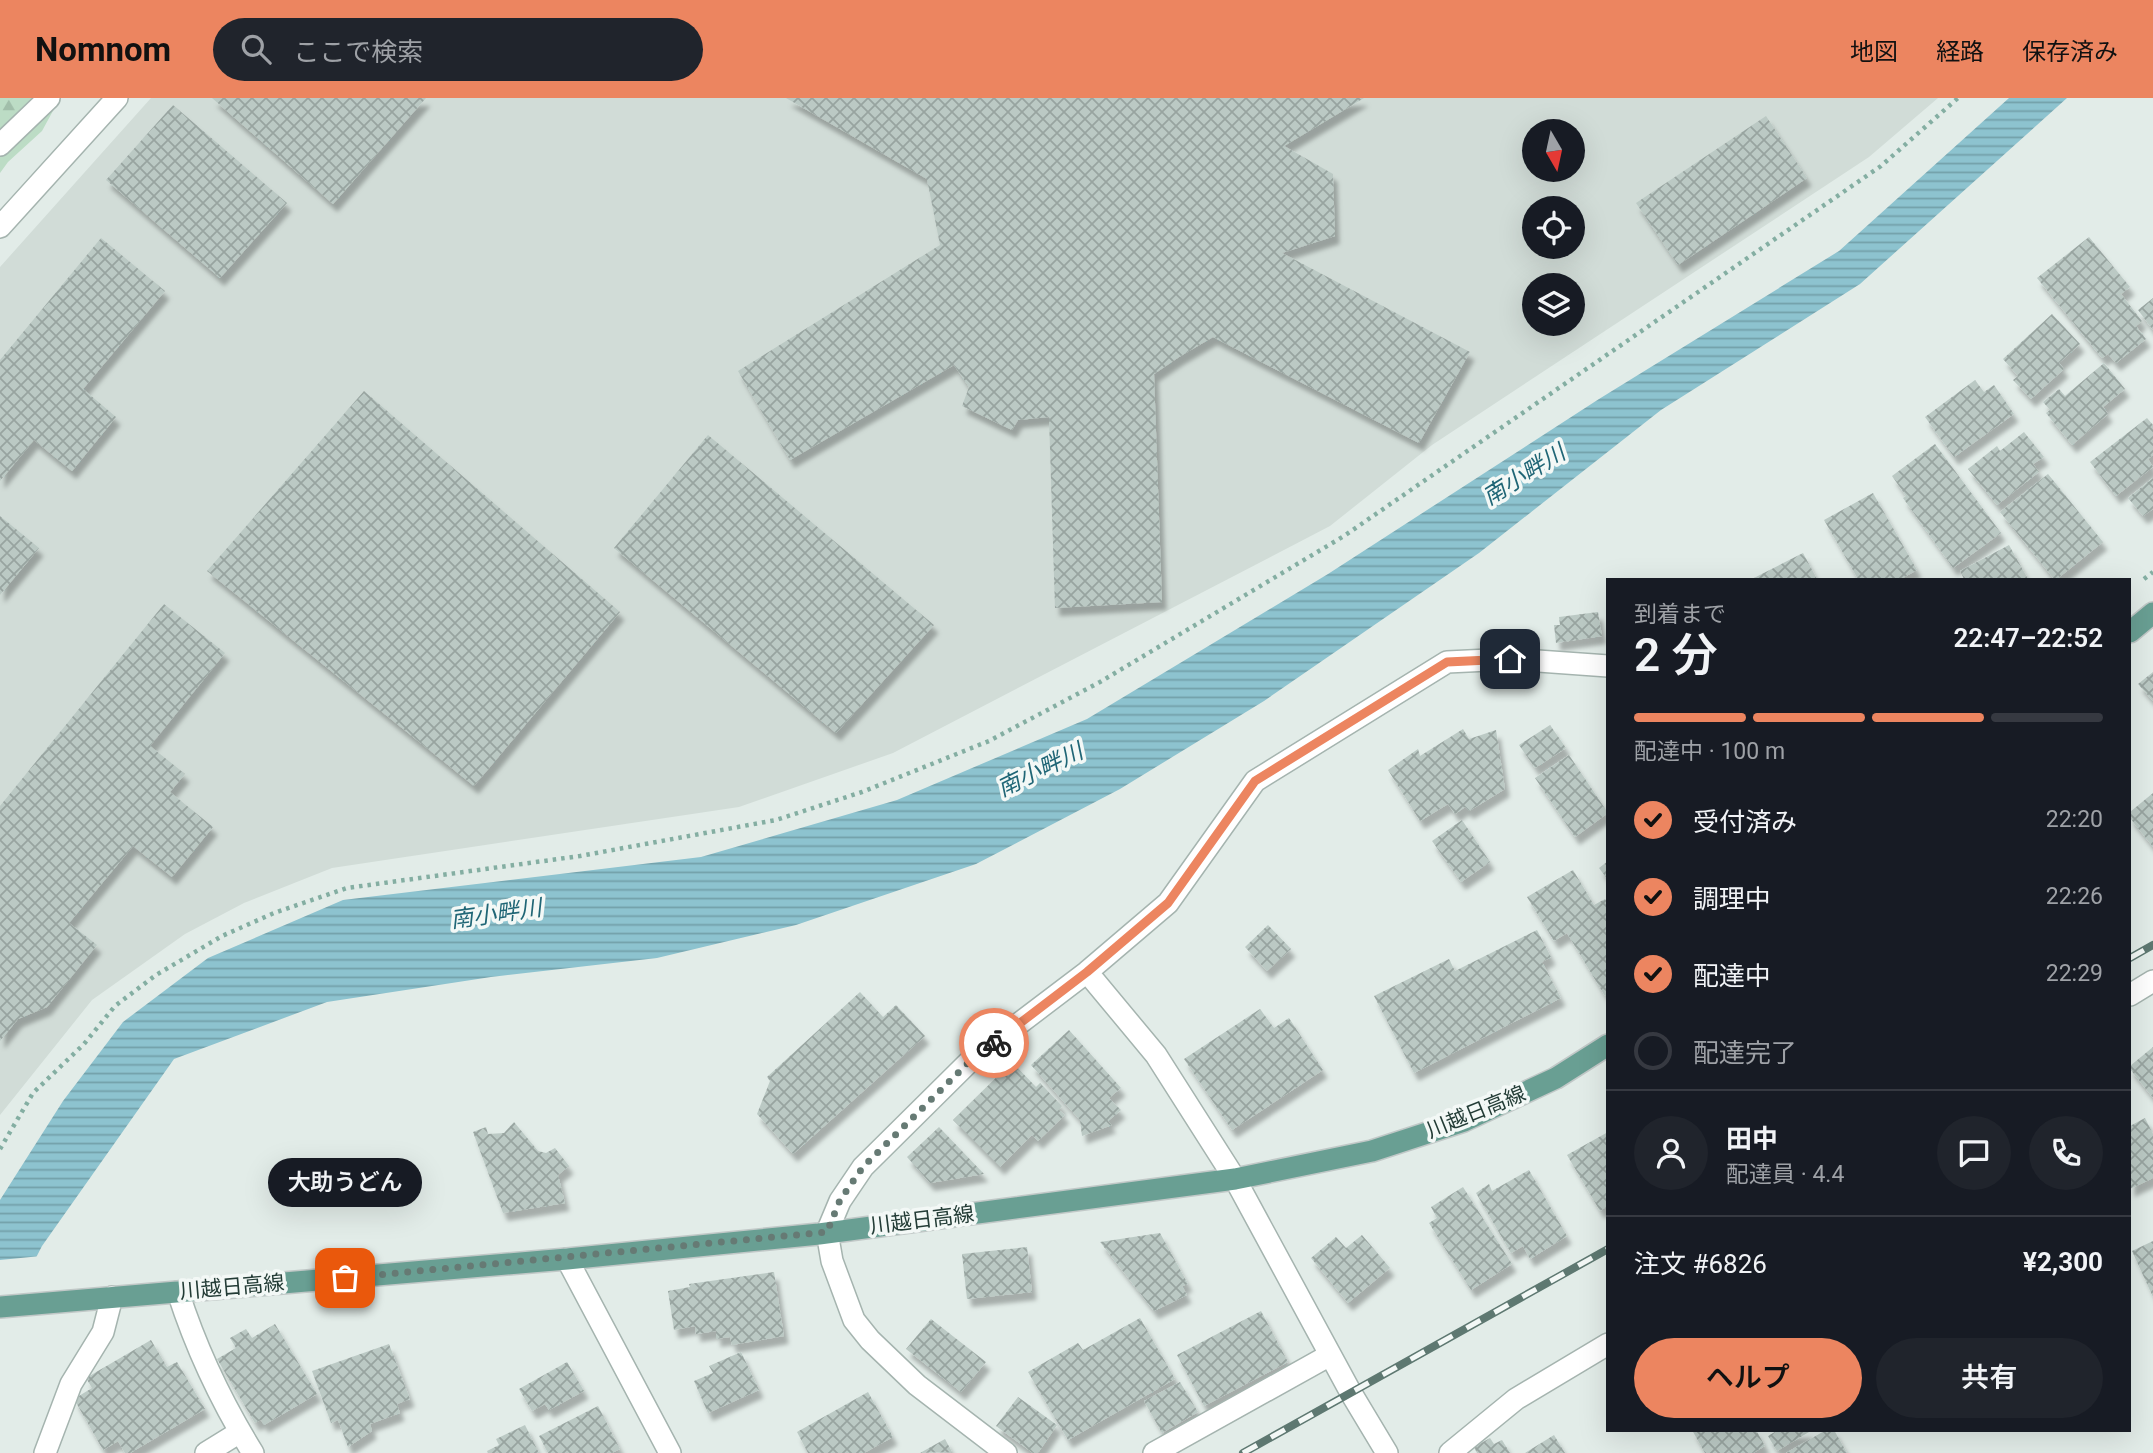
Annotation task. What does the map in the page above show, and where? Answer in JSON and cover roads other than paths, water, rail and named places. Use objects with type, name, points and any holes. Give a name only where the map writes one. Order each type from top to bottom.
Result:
[{"type":"main road","points":[[2131,631],[2153,612]]},
{"type":"main road","name":"川越日高線","points":[[0,1307],[567,1259],[827,1232],[1236,1179],[1371,1151],[1464,1121],[1556,1078],[1606,1046]]},
{"type":"street","points":[[0,145],[49,98]]},
{"type":"street","points":[[0,227],[117,98]]},
{"type":"street","points":[[1006,1453],[917,1385],[870,1340],[854,1320],[832,1261],[827,1232],[840,1200],[863,1167],[971,1060],[1087,972],[1168,903],[1255,781],[1447,662],[1510,659],[1606,666]]},
{"type":"street","points":[[1087,972],[1156,1055],[1236,1179],[1330,1355],[1387,1453]]},
{"type":"street","points":[[2131,994],[2153,981]]},
{"type":"street","points":[[567,1259],[670,1453]]},
{"type":"street","points":[[178,1292],[191,1334],[253,1453]]},
{"type":"street","points":[[45,1453],[71,1384],[103,1332],[113,1297]]},
{"type":"street","points":[[1450,1453],[1516,1399],[1606,1346]]},
{"type":"street","points":[[1154,1453],[1330,1355]]},
{"type":"street","points":[[206,1453],[240,1432]]},
{"type":"water","name":"南小畔川","points":[[2009,98],[2067,98],[1860,284],[1661,410],[1479,553],[1264,701],[1120,789],[976,864],[796,925],[657,958],[491,977],[327,1002],[174,1059],[42,1246],[0,1328],[0,1200],[63,1101],[123,1022],[208,958],[343,900],[701,857],[897,800],[1087,719],[1328,574],[1599,399],[1839,251]]},
{"type":"railway","points":[[2131,957],[2153,945]]},
{"type":"railway","points":[[1243,1453],[1606,1250]]},
{"type":"place","name":"大助うどん","points":[[345,1278]]}]
